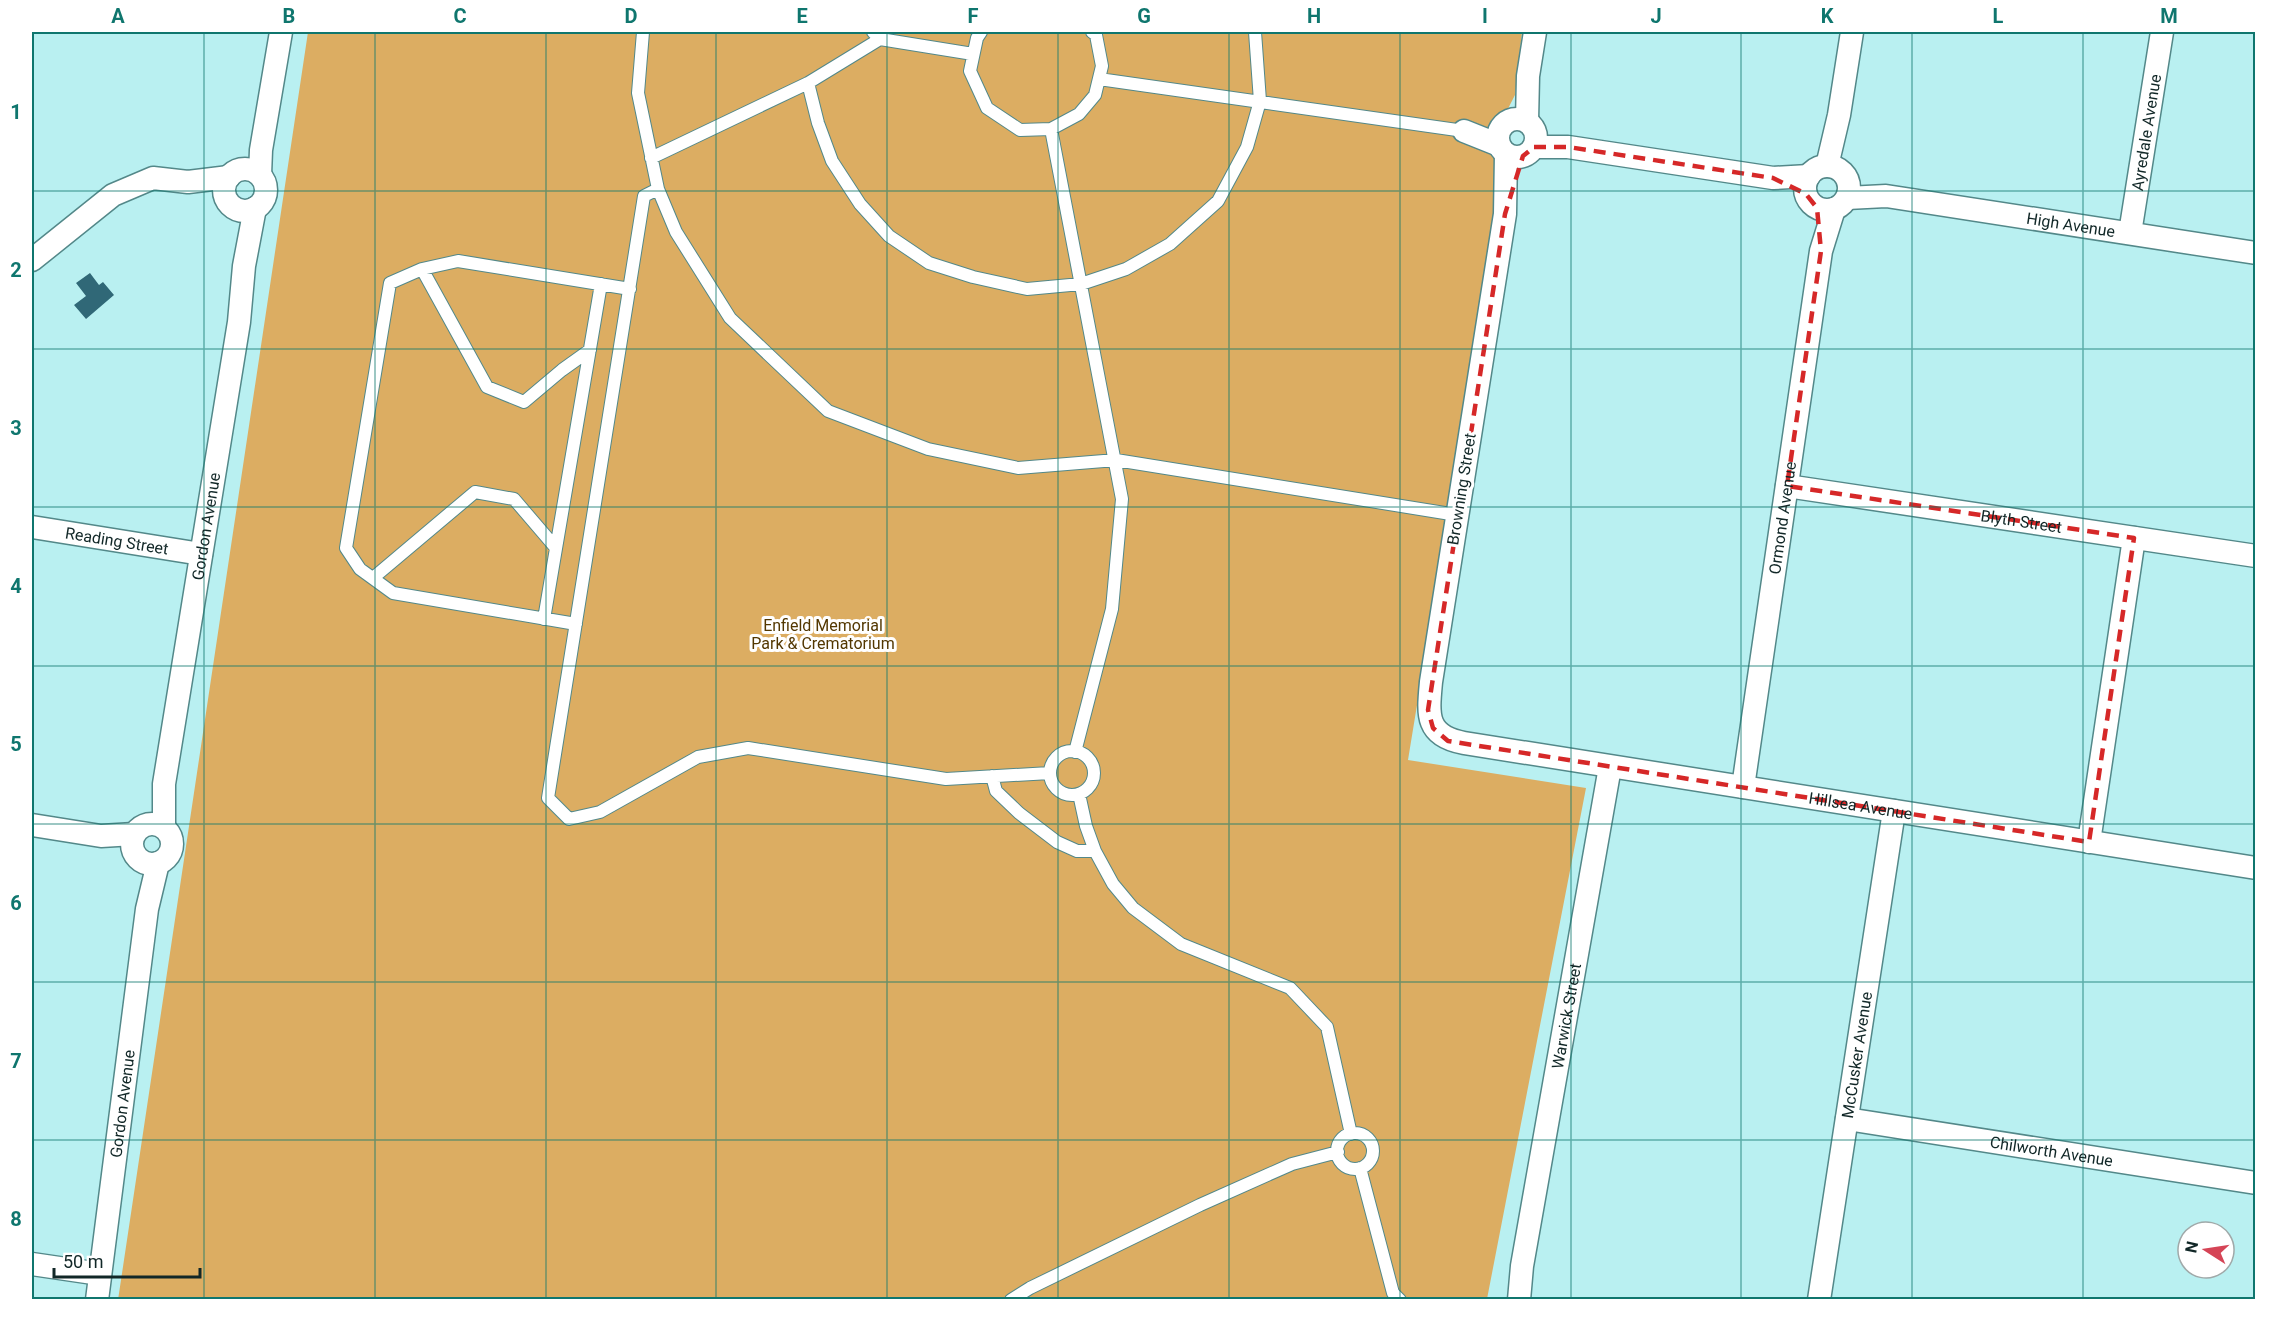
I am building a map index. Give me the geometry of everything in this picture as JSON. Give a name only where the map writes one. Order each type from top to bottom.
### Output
[{"type":"street","name":"Gordon Avenue","points":[[97,1299],[147,909],[147,843],[164,784],[238,322],[244,266],[234,233],[240,188],[253,133],[269,107],[281,32]]},
{"type":"street","name":"Browning Street","points":[[1464,744],[1448,741],[1433,728],[1428,710],[1535,32]]},
{"type":"street","name":"Ormond Avenue","points":[[1743,787],[1852,32]]},
{"type":"street","name":"Ayredale Avenue","points":[[2130,233],[2162,32]]},
{"type":"street","name":"High Avenue","points":[[1464,131],[2256,253]]},
{"type":"street","points":[[32,260],[113,195],[153,178],[240,188]]},
{"type":"street","name":"Blyth Street","points":[[1787,486],[2256,556]]},
{"type":"street","name":"Reading Street","points":[[32,526],[201,554]]},
{"type":"street","points":[[2089,842],[2134,538]]},
{"type":"street","name":"Hillsea Avenue","points":[[1464,744],[2256,868]]},
{"type":"street","name":"Warwick Street","points":[[1519,1299],[1522,1266],[1610,766]]},
{"type":"street","name":"McCusker Avenue","points":[[1819,1299],[1894,811]]},
{"type":"street","points":[[32,825],[147,843]]},
{"type":"street","name":"Chilworth Avenue","points":[[1847,1119],[2256,1183]]},
{"type":"street","points":[[32,1264],[100,1274]]},
{"type":"street","name":"Warwick Street","points":[[1509,1299],[1522,1266]]},
{"type":"lane","points":[[643,32],[638,93],[658,189],[676,232],[730,318],[828,411],[928,449],[1018,468],[1116,460],[1457,515]]},
{"type":"lane","points":[[981,32],[976,38],[970,71],[987,108],[1020,130],[1051,129],[1079,114],[1095,95],[1102,66],[1096,35],[1092,32]]},
{"type":"lane","points":[[808,83],[818,123],[832,161],[860,204],[889,236],[929,263],[973,277],[1027,289],[1081,284],[1126,269],[1170,244],[1218,201],[1247,147],[1260,101],[1255,32]]},
{"type":"lane","points":[[651,158],[808,83],[876,35],[973,54]]},
{"type":"lane","points":[[1099,79],[1464,131]]},
{"type":"lane","points":[[1051,129],[1122,499],[1112,609],[1075,752]]},
{"type":"lane","points":[[658,189],[645,196],[548,798],[569,819],[600,812],[698,757],[748,748],[946,779],[1050,773]]},
{"type":"lane","points":[[576,624],[393,593],[360,569],[346,548],[390,283],[422,269],[458,261],[630,290]]},
{"type":"lane","points":[[422,269],[487,387],[524,402],[561,370],[590,350]]},
{"type":"lane","points":[[544,619],[601,284]]},
{"type":"lane","points":[[373,578],[475,492],[514,499],[556,548]]},
{"type":"lane","points":[[1075,752],[1088,758],[1094,771],[1090,785],[1079,794],[1069,795],[1059,791],[1050,773],[1053,763],[1060,755],[1075,752]]},
{"type":"lane","points":[[992,776],[996,791],[1019,813],[1057,842],[1077,851],[1095,851]]},
{"type":"lane","points":[[1079,794],[1086,826],[1095,851],[1113,884],[1133,908],[1181,944],[1290,988],[1327,1028],[1351,1134]]},
{"type":"lane","points":[[1351,1134],[1364,1136],[1372,1146],[1371,1160],[1360,1168],[1350,1168],[1345,1165],[1338,1152],[1341,1141],[1351,1134]]},
{"type":"lane","points":[[1011,1299],[1200,1205],[1292,1164],[1338,1152]]},
{"type":"lane","points":[[1360,1168],[1394,1293],[1400,1299]]},
{"type":"highlighted area","points":[[1534,147],[1568,147],[1773,178],[1806,194],[1817,208],[1821,251],[1787,486],[2134,538],[2089,842],[1448,741],[1433,728],[1428,710],[1505,214],[1523,156]]},
{"type":"green space","name":"Enfield Memorial Park & Crematorium","points":[[308,32],[1522,32],[1515,95],[1491,142],[1501,193],[1408,760],[1586,788],[1487,1299],[118,1300]]},
{"type":"building","points":[[90,273],[99,285],[103,282],[114,295],[86,319],[74,305],[86,296],[76,283]]}]
